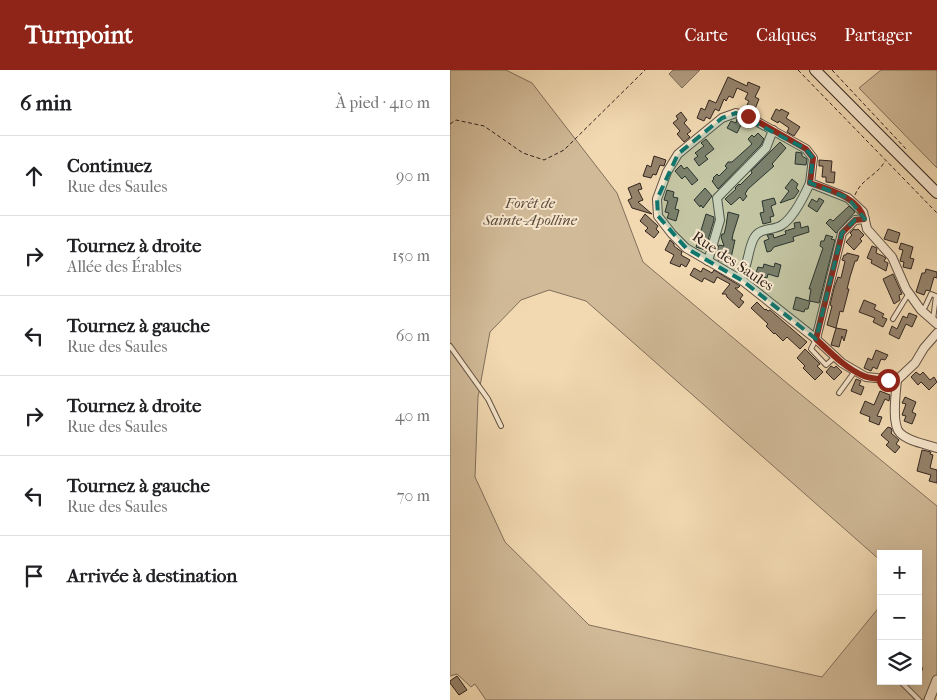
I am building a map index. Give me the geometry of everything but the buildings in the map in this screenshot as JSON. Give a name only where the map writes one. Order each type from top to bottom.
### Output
[{"type":"main road","points":[[815,70],[937,193]]},
{"type":"main road","points":[[819,70],[834,88]]},
{"type":"street","name":"Rue des Saules","points":[[810,183],[813,158],[806,149],[748,116],[736,113],[722,118],[678,154],[667,172],[657,199],[658,216],[686,248],[739,278],[816,339],[835,357],[855,371],[866,377],[896,380]]},
{"type":"street","points":[[708,260],[720,220],[717,198],[766,148],[772,130]]},
{"type":"street","points":[[739,278],[744,272],[755,238],[762,231],[782,225],[798,207],[810,183],[848,198],[863,212],[868,229],[892,257],[909,293],[921,310],[935,322]]},
{"type":"street","points":[[816,339],[842,233],[855,220],[864,219]]},
{"type":"street","points":[[937,333],[924,348],[915,363],[896,380],[895,421],[900,433],[909,439],[937,448]]},
{"type":"street","points":[[930,700],[937,680]]},
{"type":"lane","points":[[893,318],[909,293]]},
{"type":"lane","points":[[921,310],[931,294],[936,296],[935,322]]},
{"type":"lane","points":[[816,339],[811,349],[826,365],[835,357]]},
{"type":"lane","points":[[450,346],[488,400],[501,426]]},
{"type":"lane","points":[[840,393],[855,371]]},
{"type":"lane","points":[[904,685],[919,700]]},
{"type":"path","points":[[450,124],[456,120],[484,126],[523,152],[544,160],[564,150],[645,70]]},
{"type":"path","points":[[798,70],[937,213]]},
{"type":"path","points":[[832,70],[911,154]]},
{"type":"path","points":[[853,202],[857,189],[866,178],[880,170],[885,160]]},
{"type":"highlighted area","points":[[736,113],[806,149],[813,158],[810,183],[848,198],[865,219],[855,220],[842,233],[816,339],[743,281],[686,248],[658,216],[657,199],[678,154],[722,118]]},
{"type":"green space","name":"Forêt de Sainte-Apolline","points":[[450,70],[506,70],[532,83],[617,193],[643,262],[937,506],[937,676],[923,700],[486,700],[475,684],[471,687],[457,674],[450,676]],"holes":[[[549,290],[586,301],[877,557],[877,550],[922,550],[922,685],[877,685],[877,610],[822,677],[589,625],[505,542],[475,477],[478,397],[490,332],[521,300]]]},
{"type":"green space","points":[[881,70],[937,70],[937,168],[859,88]]},
{"type":"shaded area","points":[[673,70],[700,70],[682,88],[669,74]]},
{"type":"route","points":[[748,116],[806,149],[813,158],[810,183],[848,198],[863,212],[864,219],[855,220],[842,233],[816,339],[842,363],[855,371],[866,377],[888,380]]}]
